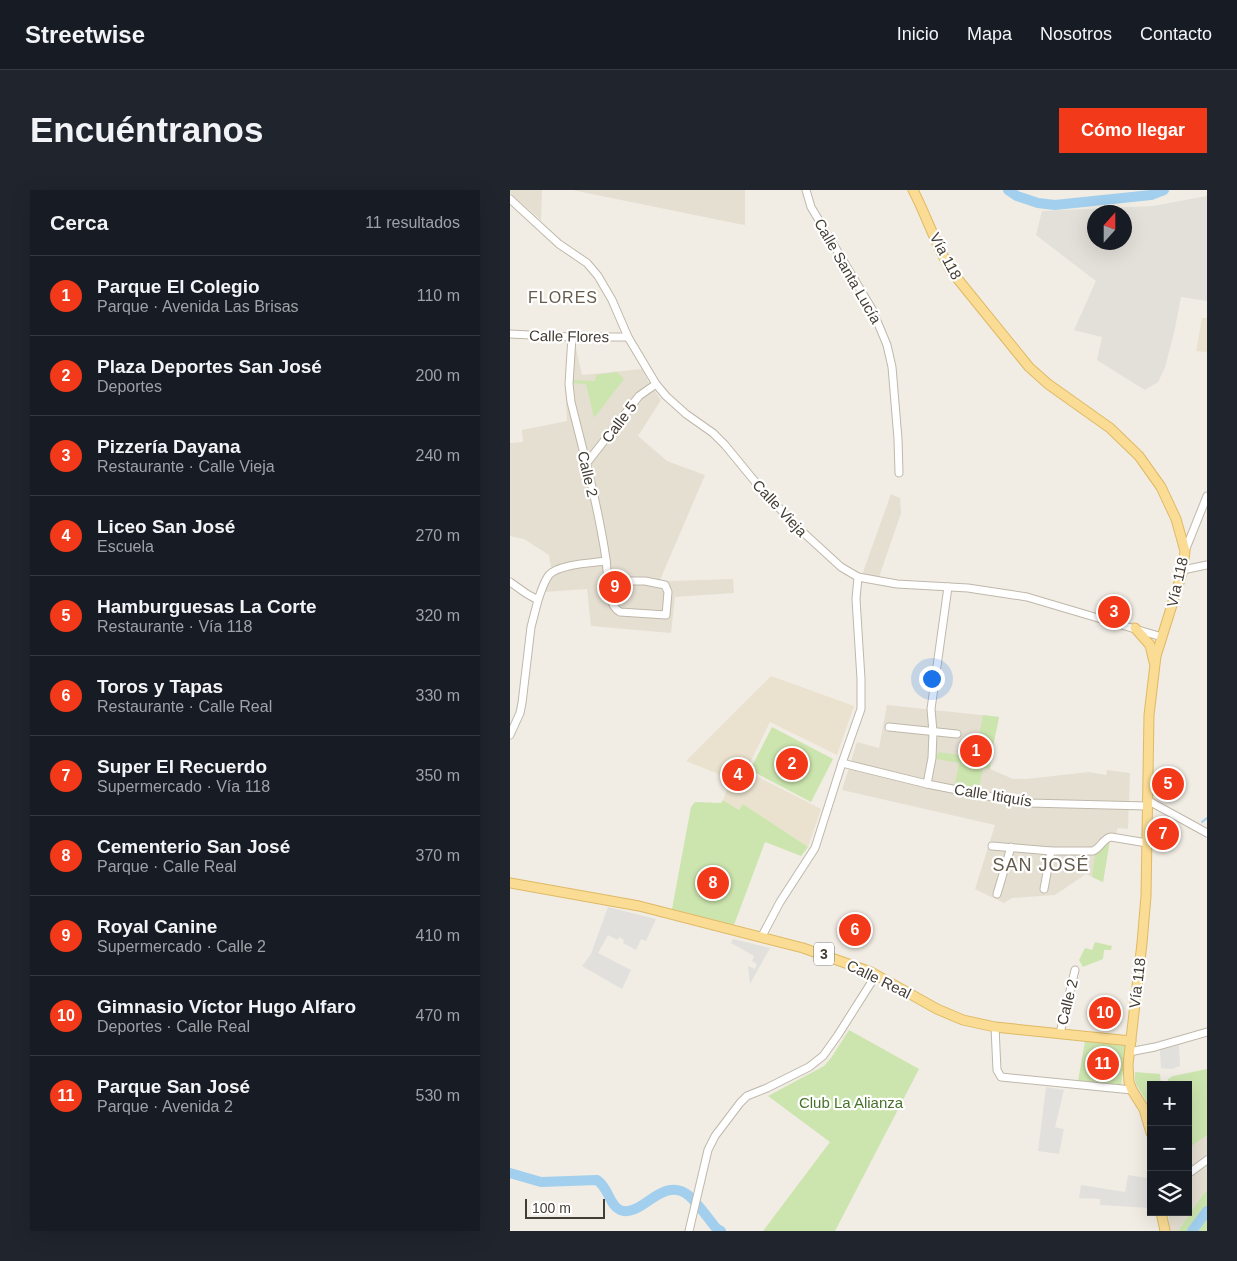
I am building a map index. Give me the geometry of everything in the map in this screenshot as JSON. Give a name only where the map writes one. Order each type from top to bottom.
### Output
[{"type":"main road","name":"Vía 118","points":[[912,190],[921,205],[945,261],[952,272],[1014,350],[1041,378],[1100,420],[1130,445],[1150,471],[1161,487],[1176,519],[1185,551],[1183,570],[1154,664],[1149,715],[1146,896],[1129,1052],[1128,1074],[1132,1090]]},
{"type":"main road","points":[[1135,628],[1150,645],[1154,664]]},
{"type":"main road","name":"Calle Real","points":[[510,883],[639,906],[762,936],[825,954],[876,975],[937,1009],[963,1020],[995,1027],[1131,1041]]},
{"type":"main road","points":[[1132,1090],[1144,1109],[1149,1126]]},
{"type":"main road","points":[[1162,1216],[1165,1231]]},
{"type":"street","name":"Calle Santa Lucía","points":[[806,190],[811,207],[872,309],[887,345],[892,367],[899,473]]},
{"type":"street","name":"Calle Vieja","points":[[510,199],[559,244],[592,268],[612,300],[628,336],[656,384],[674,404],[713,433],[798,528],[832,560],[858,577],[897,584],[948,587],[1028,597],[1162,637]]},
{"type":"street","name":"Calle Flores","points":[[510,334],[572,337],[628,336]]},
{"type":"street","name":"Calle 2","points":[[572,337],[570,393],[600,526],[606,561],[608,581],[612,605],[620,612],[666,615],[668,592],[665,585],[645,581],[608,581]]},
{"type":"street","name":"Calle 5","points":[[586,464],[639,396],[656,384]]},
{"type":"street","points":[[1185,551],[1207,496]]},
{"type":"street","points":[[510,735],[520,713],[531,628],[538,600],[546,580],[557,569],[606,561]]},
{"type":"street","points":[[1183,570],[1207,565]]},
{"type":"street","points":[[762,936],[780,902],[815,848],[861,709],[856,599],[858,577]]},
{"type":"street","points":[[510,582],[538,600]]},
{"type":"street","points":[[927,784],[932,758],[933,732],[931,709],[948,587]]},
{"type":"street","points":[[889,727],[957,734]]},
{"type":"street","name":"Calle Itiquís","points":[[842,763],[927,784],[1029,803],[1147,803]]},
{"type":"street","points":[[1147,803],[1207,833]]},
{"type":"street","points":[[992,846],[1051,851],[1094,850],[1107,837],[1147,843]]},
{"type":"street","points":[[997,894],[1011,848]]},
{"type":"street","points":[[1044,889],[1051,851]]},
{"type":"street","name":"Calle 2","points":[[1060,1033],[1075,970]]},
{"type":"street","points":[[688,1231],[708,1150],[713,1139],[747,1096],[800,1071],[823,1056],[876,975]]},
{"type":"street","points":[[995,1027],[997,1070],[999,1075],[1132,1090]]},
{"type":"street","points":[[1129,1052],[1207,1032]]},
{"type":"street","points":[[1192,1172],[1207,1160]]},
{"type":"shaded area","points":[[510,190],[542,190],[541,220],[510,193]]},
{"type":"shaded area","points":[[572,190],[745,190],[745,225],[739,224]]},
{"type":"shaded area","points":[[1207,196],[1207,301],[1181,297],[1165,367],[1158,382],[1145,390],[1097,360],[1102,337],[1074,330],[1096,281],[1036,235],[1042,211],[1087,209],[1087,250],[1132,250],[1132,207],[1153,206]]},
{"type":"shaded area","points":[[1202,318],[1207,318],[1207,352],[1196,351]]},
{"type":"shaded area","points":[[569,340],[574,340],[582,375],[642,369],[661,400],[638,436],[667,461],[705,475],[660,580],[733,579],[734,593],[675,597],[671,633],[591,626],[587,589],[544,592],[551,578],[549,555],[524,539],[510,536],[510,443],[523,442],[522,430],[567,421],[565,380]]},
{"type":"shaded area","points":[[891,494],[900,498],[901,513],[879,577],[862,575]]},
{"type":"shaded area","points":[[771,676],[854,706],[837,755],[770,722],[746,771],[821,809],[808,847],[743,804],[739,810],[723,800],[731,779],[686,761]]},
{"type":"shaded area","points":[[887,705],[999,717],[990,769],[1013,779],[1089,772],[1106,775],[1107,770],[1130,773],[1128,829],[1118,828],[1110,840],[1103,882],[1086,874],[1055,895],[1012,898],[1004,903],[975,889],[995,825],[842,790],[857,742],[879,748]]},
{"type":"shaded area","points":[[608,907],[656,919],[646,941],[641,939],[636,950],[623,943],[624,940],[619,937],[618,940],[608,935],[598,953],[631,970],[622,989],[582,966],[591,954]]},
{"type":"shaded area","points":[[733,939],[770,948],[750,984],[748,966],[755,969],[757,964],[752,961],[754,956],[731,943]]},
{"type":"shaded area","points":[[1179,1045],[1180,1066],[1172,1069],[1161,1068],[1160,1050]]},
{"type":"shaded area","points":[[1046,1087],[1064,1090],[1055,1127],[1064,1129],[1059,1154],[1038,1151]]},
{"type":"shaded area","points":[[1207,1135],[1207,1191],[1192,1210],[1192,1171],[1192,1146]]},
{"type":"shaded area","points":[[1128,1175],[1147,1178],[1147,1208],[1100,1205],[1100,1199],[1079,1198],[1081,1185],[1125,1192]]},
{"type":"shaded area","points":[[1168,1216],[1188,1216],[1178,1231],[1171,1231]]},
{"type":"green space","points":[[617,372],[624,379],[594,418],[586,384],[572,383],[572,380],[595,381],[596,375]]},
{"type":"green space","points":[[983,715],[999,717],[990,769],[983,768],[979,788],[955,783],[959,763],[936,759],[938,752],[959,755],[960,750],[964,748],[966,739],[968,739],[968,734],[979,736]]},
{"type":"green space","points":[[772,727],[833,759],[811,802],[750,770]]},
{"type":"green space","points":[[723,800],[739,810],[743,804],[808,847],[801,856],[765,842],[734,925],[672,909],[691,807],[695,802],[721,803]]},
{"type":"green space","points":[[1110,840],[1103,882],[1092,877],[1095,854]]},
{"type":"green space","points":[[1095,942],[1112,946],[1111,950],[1104,950],[1103,959],[1083,967],[1079,960],[1085,948],[1092,950]]},
{"type":"green space","name":"Club La Alianza","points":[[849,1030],[919,1069],[835,1231],[763,1231],[830,1142],[768,1096],[824,1066]]},
{"type":"green space","points":[[1085,1041],[1126,1046],[1121,1086],[1078,1081]]},
{"type":"green space","points":[[1207,1069],[1207,1135],[1192,1146],[1192,1081],[1168,1081],[1173,1076]]},
{"type":"green space","points":[[1135,1072],[1160,1074],[1161,1081],[1147,1081],[1147,1102],[1135,1080]]},
{"type":"green space","points":[[1207,1191],[1207,1231],[1178,1231],[1188,1216],[1192,1216],[1192,1210]]},
{"type":"waterway","points":[[1008,190],[1017,196],[1038,203],[1055,205],[1151,195],[1164,190]]},
{"type":"waterway","points":[[1202,822],[1207,818]]},
{"type":"waterway","points":[[510,1173],[541,1182],[597,1180],[604,1187],[616,1208],[628,1211],[636,1209],[661,1193],[669,1190],[678,1190],[692,1198],[716,1228],[721,1231]]},
{"type":"waterway","points":[[1192,1231],[1207,1211]]},
{"type":"place","name":"Royal Canine","points":[[615,587]]},
{"type":"place","name":"Pizzería Dayana","points":[[1114,612]]},
{"type":"place","name":"Parque El Colegio","points":[[976,751]]},
{"type":"place","name":"Plaza Deportes San José","points":[[792,764]]},
{"type":"place","name":"Liceo San José","points":[[738,775]]},
{"type":"place","name":"Hamburguesas La Corte","points":[[1168,784]]},
{"type":"place","name":"Super El Recuerdo","points":[[1163,834]]},
{"type":"place","name":"Cementerio San José","points":[[713,883]]},
{"type":"place","name":"Toros y Tapas","points":[[855,930]]},
{"type":"place","name":"Gimnasio Víctor Hugo Alfaro","points":[[1105,1013]]},
{"type":"place","name":"Parque San José","points":[[1103,1064]]},
{"type":"district","name":"FLORES","points":[[563,297]]},
{"type":"district","name":"SAN JOSÉ","points":[[1041,865]]}]
